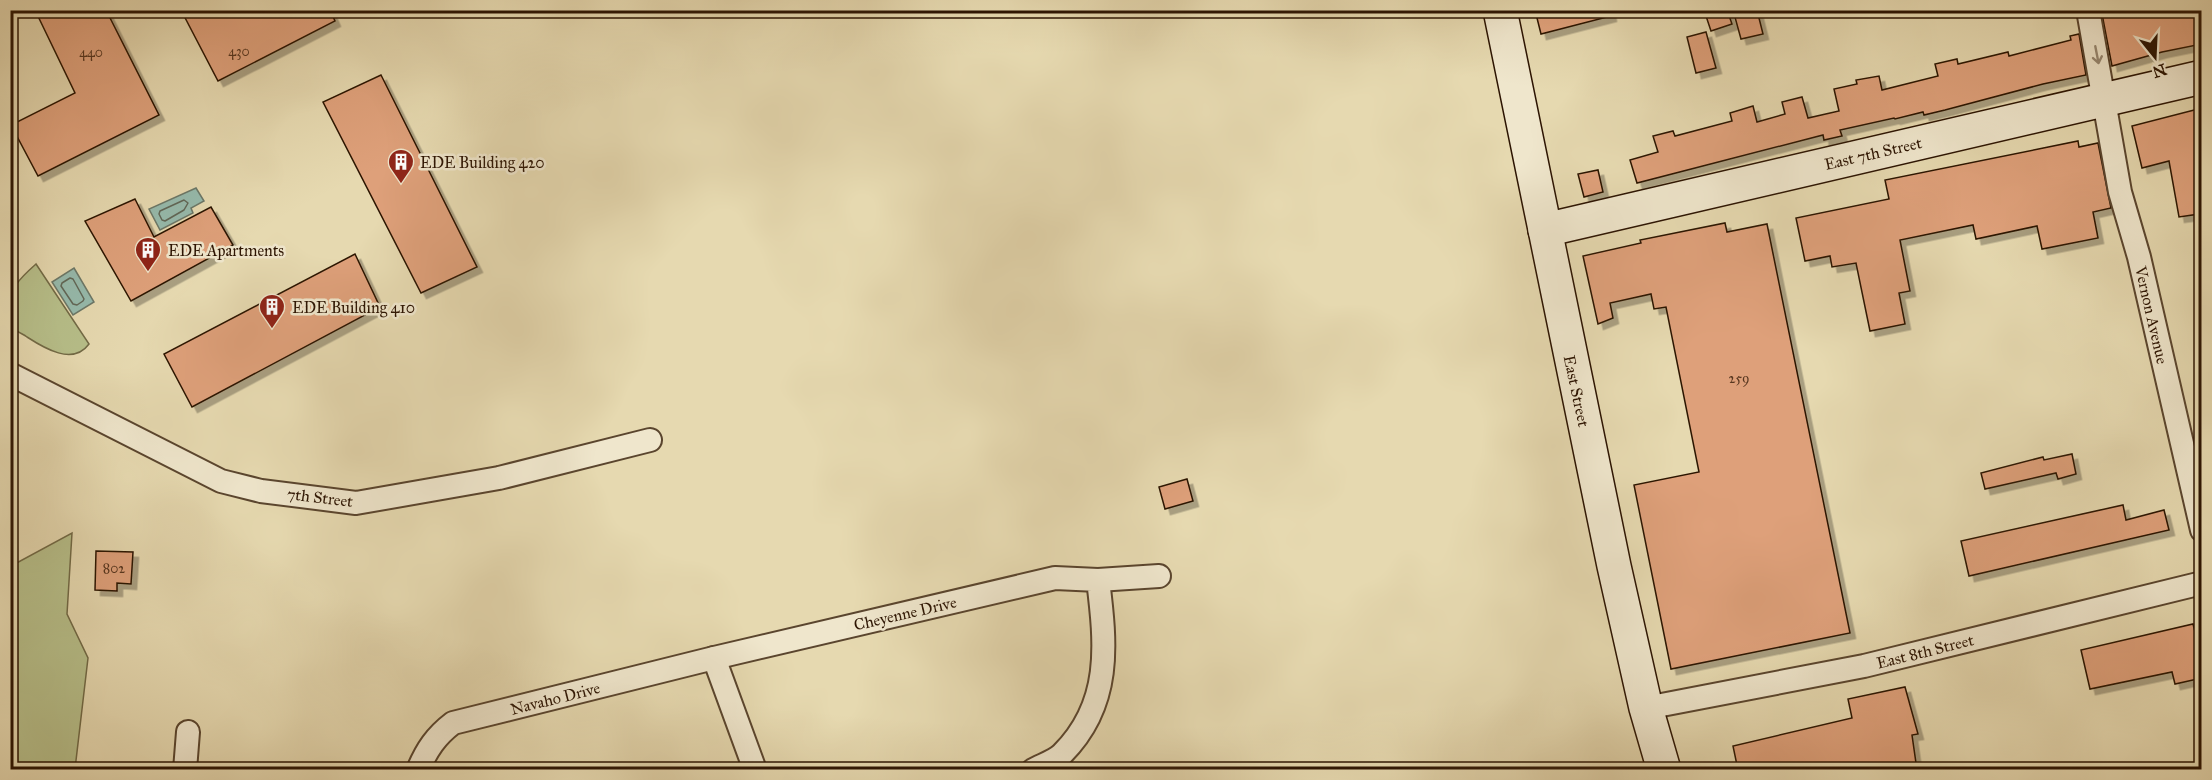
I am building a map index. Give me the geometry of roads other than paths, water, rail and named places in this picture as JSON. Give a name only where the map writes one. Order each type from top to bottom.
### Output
[{"type":"main road","name":"East Street","points":[[1500,10],[1614,566],[1646,708],[1664,770]]},
{"type":"main road","name":"East 7th Street","points":[[1545,230],[2202,77]]},
{"type":"street","name":"Vernon Avenue","points":[[2088,10],[2120,192],[2139,257],[2202,530]]},
{"type":"street","name":"7th Street","points":[[10,374],[221,481],[261,490],[356,503],[499,478],[650,440]]},
{"type":"street","name":"Cheyenne Drive","points":[[714,658],[1055,578],[1098,580],[1159,576]]},
{"type":"street","points":[[1033,770],[1060,756],[1091,716],[1101,681],[1104,633],[1098,580]]},
{"type":"street","name":"East 8th Street","points":[[1646,708],[1864,666],[2202,582]]},
{"type":"street","points":[[714,658],[755,770]]},
{"type":"street","name":"Navaho Drive","points":[[418,770],[428,748],[439,734],[453,723],[714,658]]},
{"type":"street","points":[[185,770],[188,732]]},
{"type":"water","points":[[196,188],[204,201],[191,208],[193,213],[160,230],[149,209]]},
{"type":"water","points":[[74,268],[94,302],[73,315],[52,282]]},
{"type":"place","name":"EDE Building 420","points":[[401,185]]},
{"type":"place","name":"EDE Apartments","points":[[148,273]]},
{"type":"place","name":"EDE Building 410","points":[[272,330]]}]
